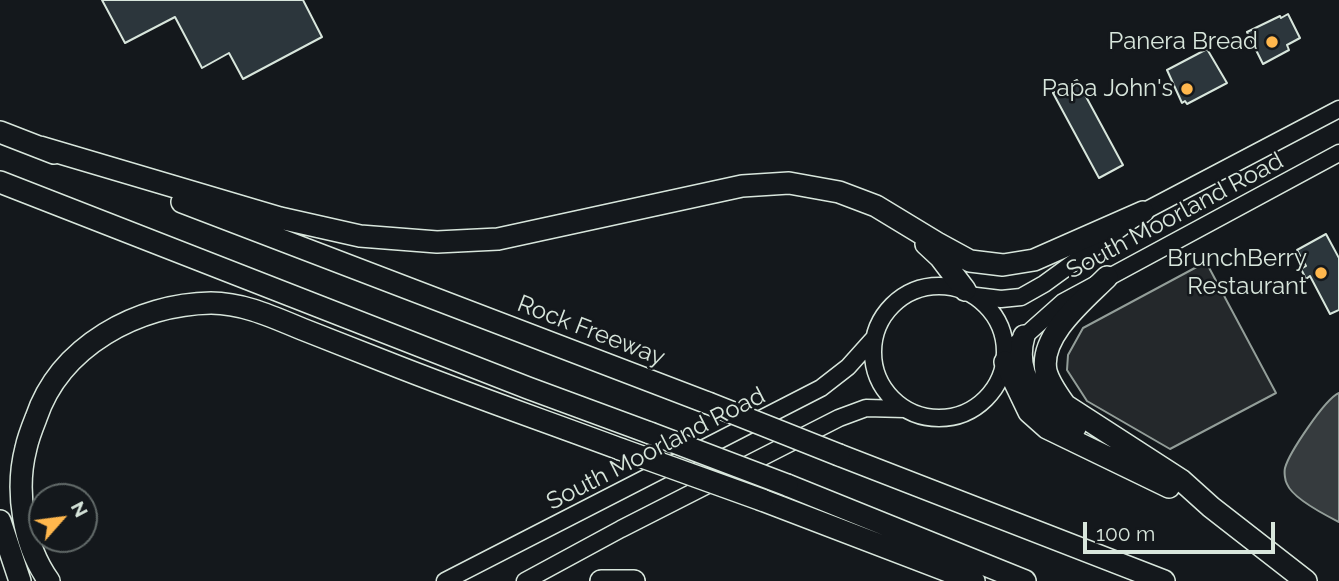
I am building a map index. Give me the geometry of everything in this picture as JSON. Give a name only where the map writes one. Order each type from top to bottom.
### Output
[{"type":"highway","name":"Rock Freeway","points":[[0,132],[1164,581]]},
{"type":"highway","points":[[40,147],[280,218],[360,236],[438,242],[498,239],[742,186],[789,183],[839,192],[876,206],[970,261],[1003,265],[1034,260],[1143,212]]},
{"type":"highway","points":[[0,182],[528,388],[787,485],[1025,581]]},
{"type":"highway","points":[[905,223],[940,257],[970,293]]},
{"type":"highway","points":[[1107,277],[1057,330],[1045,355],[1046,372],[1065,405],[1181,480],[1306,581]]},
{"type":"highway","points":[[49,581],[28,535],[21,491],[25,450],[38,411],[57,379],[87,345],[124,322],[166,307],[212,303],[253,309],[428,379],[762,500],[974,581]]},
{"type":"highway","points":[[1024,336],[1020,358],[1030,385],[1046,407],[1061,420],[1108,447],[1157,481]]},
{"type":"highway","points":[[1005,358],[1029,412],[1047,428],[1211,506]]},
{"type":"highway","points":[[0,521],[20,581]]},
{"type":"highway","points":[[601,581],[634,581]]},
{"type":"main road","name":"South Moorland Road","points":[[970,293],[1001,299],[1021,297],[1044,284],[1143,212],[1339,109]]},
{"type":"main road","name":"South Moorland Road","points":[[1005,358],[1024,336],[1063,302],[1339,153]]},
{"type":"main road","points":[[927,286],[946,286],[970,293],[992,312],[1002,332],[1005,358],[998,383],[985,400],[967,412],[946,418],[925,417],[905,409],[889,396],[878,378],[873,358],[874,338],[881,320],[892,304],[908,293],[927,286]]},
{"type":"main road","name":"South Moorland Road","points":[[445,581],[821,388],[848,367],[874,338]]},
{"type":"main road","points":[[525,581],[839,418],[866,408],[905,409]]},
{"type":"shaded area","points":[[1206,262],[1276,393],[1170,449],[1087,401],[1067,370],[1068,355],[1083,328]]},
{"type":"shaded area","points":[[1339,393],[1339,522],[1310,506],[1290,490],[1286,483],[1285,468],[1308,427],[1325,405]]},
{"type":"building","points":[[102,0],[303,0],[322,37],[243,79],[229,53],[202,68],[175,17],[125,43]]},
{"type":"building","name":"Panera Bread","points":[[1288,14],[1300,38],[1287,45],[1289,50],[1263,64],[1247,32]]},
{"type":"building","points":[[1207,49],[1227,83],[1187,104],[1185,101],[1182,103],[1167,70]]},
{"type":"building","points":[[1077,80],[1123,165],[1099,178],[1053,93]]},
{"type":"building","name":"BrunchBerry Restaurant","points":[[1326,234],[1339,258],[1339,310],[1330,314],[1310,276],[1306,279],[1301,269],[1306,266],[1297,250]]},
{"type":"place","name":"Panera Bread","points":[[1272,42]]},
{"type":"place","name":"Papa John's","points":[[1187,89]]},
{"type":"place","name":"BrunchBerry Restaurant","points":[[1321,273]]}]
